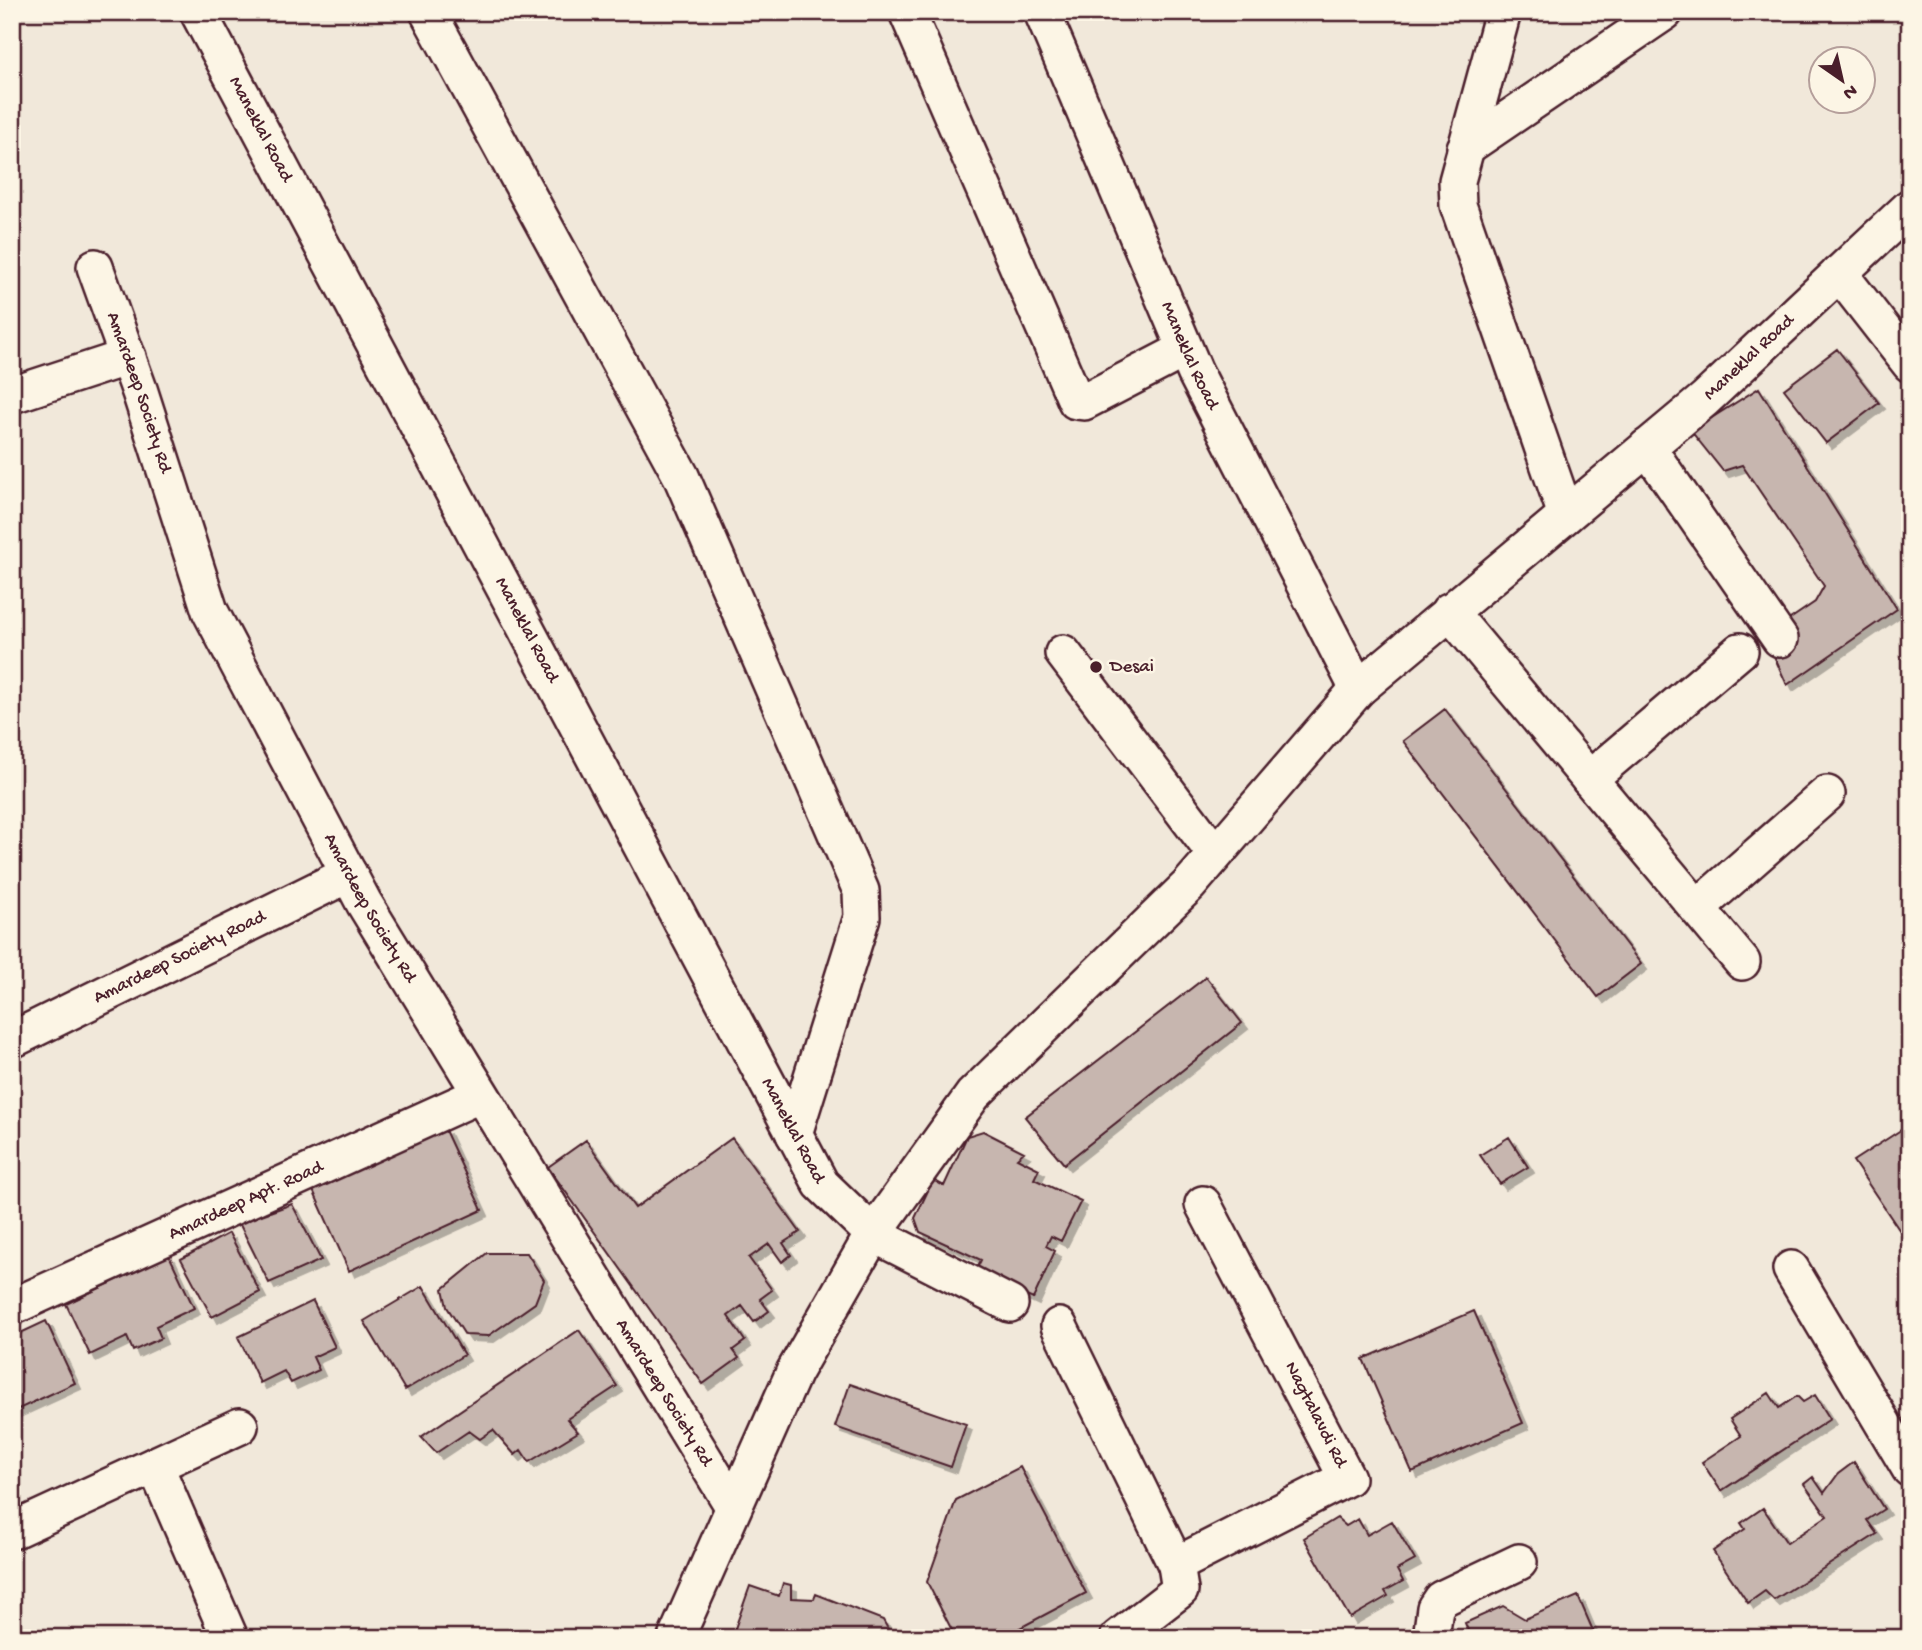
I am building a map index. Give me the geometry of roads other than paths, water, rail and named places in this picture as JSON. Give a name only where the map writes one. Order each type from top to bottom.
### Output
[{"type":"street","name":"Maneklal Road","points":[[198,12],[821,1184],[873,1234]]},
{"type":"street","points":[[428,12],[681,476],[861,891],[862,917],[794,1134]]},
{"type":"street","points":[[908,12],[1076,401],[1084,401],[1184,350]]},
{"type":"street","name":"Maneklal Road","points":[[1042,12],[1184,350],[1358,689]]},
{"type":"street","points":[[1503,12],[1457,181],[1458,205],[1566,515]]},
{"type":"street","points":[[1465,148],[1665,12]]},
{"type":"street","name":"Maneklal Road","points":[[676,1638],[793,1372],[873,1234],[973,1095],[1189,885],[1358,689],[1705,399],[1910,207]]},
{"type":"street","name":"Amardeep Society Rd","points":[[95,267],[128,357],[210,611],[349,874],[479,1095],[733,1506]]},
{"type":"street","points":[[1839,273],[1910,364]]},
{"type":"street","points":[[12,395],[128,357]]},
{"type":"street","points":[[1647,447],[1780,639]]},
{"type":"street","points":[[1449,611],[1742,962]]},
{"type":"street","points":[[1589,779],[1740,651]]},
{"type":"street","points":[[1063,653],[1215,855]]},
{"type":"street","points":[[1697,908],[1827,794]]},
{"type":"street","name":"Amardeep Society Road","points":[[12,1040],[349,874]]},
{"type":"street","name":"Amardeep Apt. Road","points":[[12,1307],[479,1095]]},
{"type":"street","name":"Nagtalavdi Rd","points":[[1176,1566],[1347,1478],[1203,1204]]},
{"type":"street","points":[[873,1234],[1010,1304]]},
{"type":"street","points":[[1791,1269],[1910,1469]]},
{"type":"street","points":[[1059,1325],[1176,1566],[1180,1590],[1118,1638]]},
{"type":"street","points":[[12,1531],[240,1426]]},
{"type":"street","points":[[155,1465],[230,1638]]},
{"type":"street","points":[[1431,1638],[1435,1608],[1441,1599],[1519,1562]]},
{"type":"place","name":"Desai","points":[[1096,667]]}]
